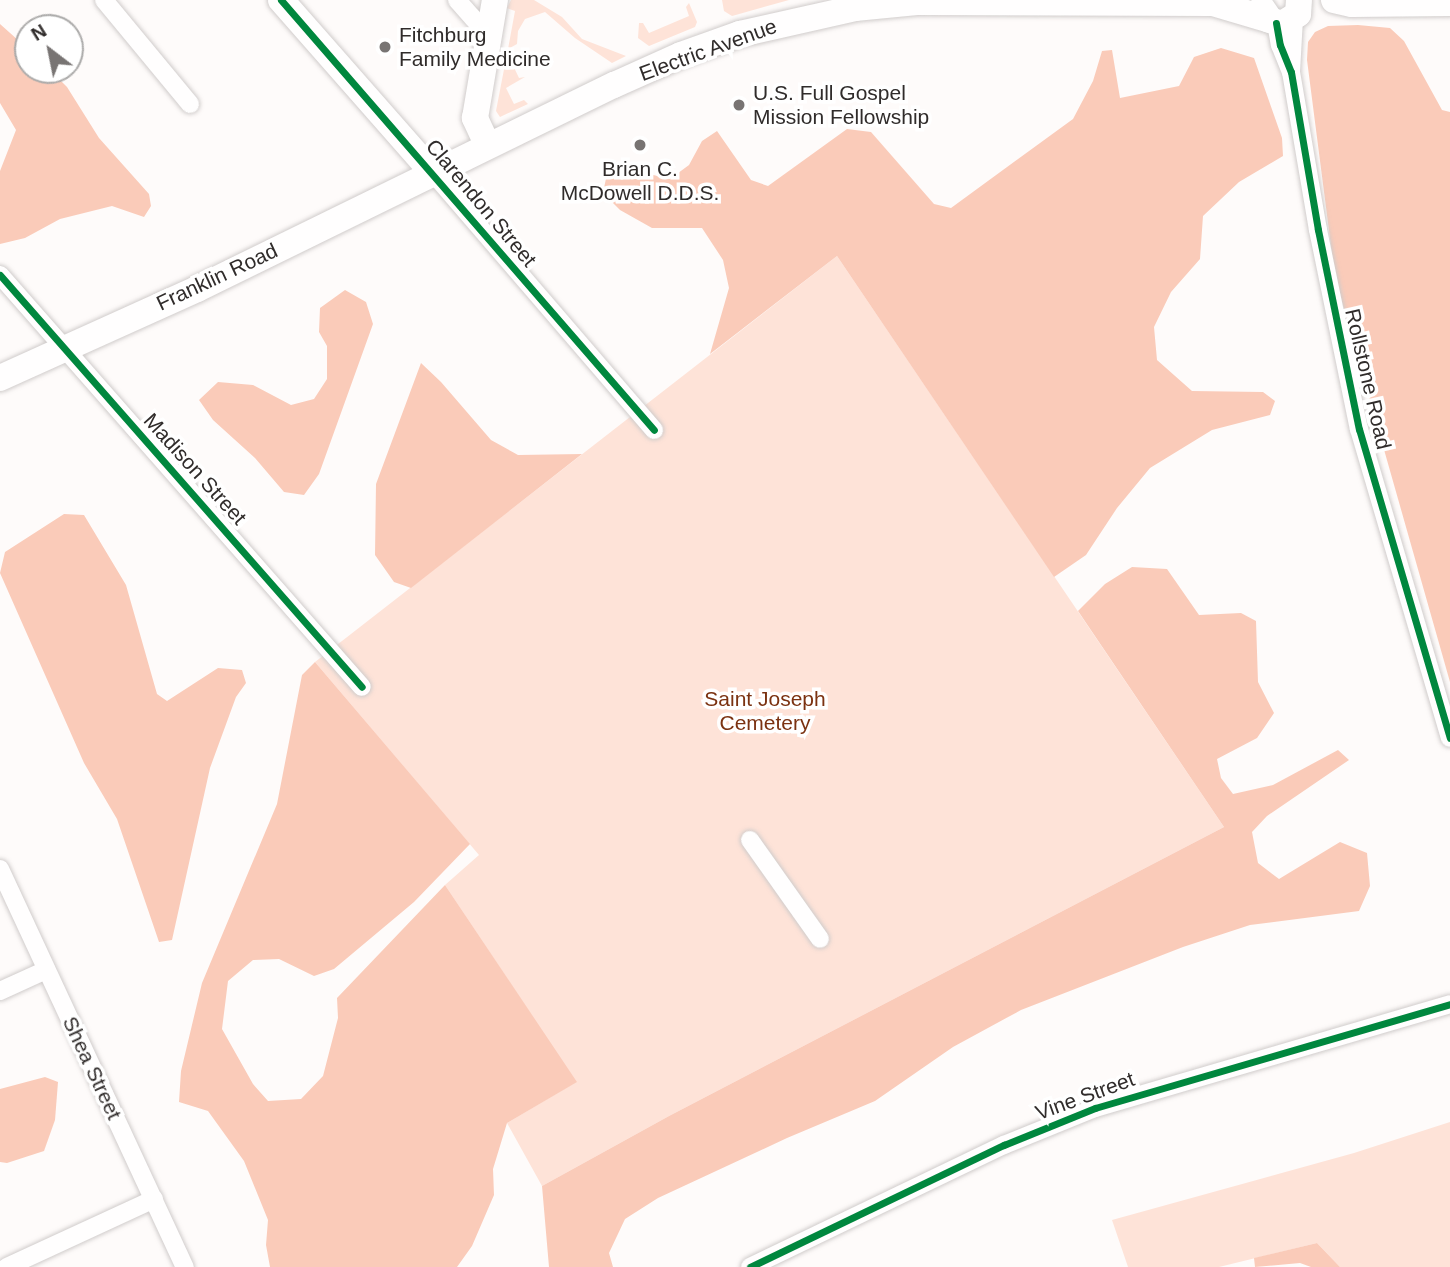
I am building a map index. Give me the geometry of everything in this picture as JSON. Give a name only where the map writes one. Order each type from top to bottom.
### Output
[{"type":"main road","name":"Clarendon Street","points":[[281,0],[433,173]]},
{"type":"main road","points":[[487,144],[475,118],[495,0]]},
{"type":"main road","name":"Electric Avenue","points":[[433,173],[487,144],[681,55],[798,19],[855,8],[917,2],[1216,2],[1283,13],[1328,12],[1343,2],[1450,3]]},
{"type":"main road","name":"Franklin Road","points":[[0,378],[206,284],[433,173]]},
{"type":"street","points":[[104,0],[190,104]]},
{"type":"street","points":[[457,0],[488,34]]},
{"type":"street","name":"Rollstone Road","points":[[1283,13],[1280,45],[1291,72],[1318,230],[1359,429],[1450,738]]},
{"type":"street","name":"Clarendon Street","points":[[433,173],[560,324],[654,430]]},
{"type":"street","name":"Madison Street","points":[[0,275],[362,687]]},
{"type":"street","points":[[750,840],[821,939]]},
{"type":"street","name":"Shea Street","points":[[0,869],[185,1267]]},
{"type":"street","points":[[0,991],[46,970]]},
{"type":"street","name":"Vine Street","points":[[750,1267],[1004,1145],[1096,1108],[1450,1004]]},
{"type":"street","points":[[7,1267],[154,1199]]},
{"type":"green space","points":[[511,0],[534,0],[562,17],[582,39],[626,56],[612,63],[575,38],[545,12],[525,19],[518,31],[517,44],[508,49],[515,11],[507,8]]},
{"type":"green space","points":[[722,0],[789,0],[732,16],[724,11]]},
{"type":"green space","points":[[689,3],[697,22],[695,27],[649,46],[638,38],[639,23],[643,23],[649,33],[689,16],[686,7]]},
{"type":"green space","points":[[510,59],[519,78],[525,77],[506,88],[514,104],[524,100],[528,104],[500,117],[496,111],[505,64]]},
{"type":"green space","name":"Saint Joseph Cemetery","points":[[837,256],[1224,827],[669,1116],[542,1186],[507,1123],[576,1082],[445,885],[479,855],[315,662]]},
{"type":"green space","points":[[1450,1122],[1450,1267],[1340,1267],[1317,1243],[1219,1267],[1128,1267],[1112,1220],[1354,1153]]},
{"type":"shaded area","points":[[0,24],[14,36],[14,84],[64,84],[67,87],[99,138],[149,194],[151,206],[144,217],[112,206],[60,219],[25,238],[0,244],[0,171],[16,130],[0,103]]},
{"type":"shaded area","points":[[1328,26],[1390,28],[1404,41],[1442,110],[1450,112],[1450,682],[1335,277],[1307,60],[1308,42],[1315,32]]},
{"type":"shaded area","points":[[1221,48],[1254,58],[1282,138],[1283,156],[1239,182],[1203,216],[1200,259],[1171,292],[1154,327],[1157,360],[1192,391],[1263,392],[1275,401],[1270,415],[1212,430],[1150,468],[1117,508],[1086,555],[1054,577],[837,256],[710,354],[729,288],[723,260],[702,228],[652,228],[620,210],[603,193],[610,159],[645,173],[670,179],[689,165],[702,141],[717,131],[751,180],[768,186],[847,129],[871,132],[934,204],[951,208],[1073,119],[1093,81],[1102,51],[1112,50],[1120,98],[1179,86],[1194,57]]},
{"type":"shaded area","points":[[345,290],[366,302],[373,324],[319,474],[304,495],[284,492],[255,458],[213,420],[199,400],[218,382],[253,385],[291,405],[314,399],[327,379],[327,346],[319,332],[320,308]]},
{"type":"shaded area","points":[[421,363],[491,440],[518,455],[582,454],[411,588],[394,582],[375,555],[376,484]]},
{"type":"shaded area","points":[[64,514],[84,515],[126,585],[157,694],[167,701],[218,668],[242,670],[246,683],[236,697],[210,768],[172,940],[159,942],[117,819],[84,763],[0,573],[5,552]]},
{"type":"shaded area","points":[[1132,567],[1167,569],[1199,615],[1241,613],[1256,621],[1258,682],[1274,713],[1257,738],[1217,759],[1221,778],[1233,794],[1273,785],[1338,750],[1349,760],[1267,816],[1252,832],[1258,863],[1279,879],[1340,842],[1367,853],[1370,886],[1359,911],[1250,925],[1183,947],[1021,1010],[953,1047],[875,1101],[787,1138],[658,1198],[625,1219],[609,1253],[613,1267],[549,1267],[542,1186],[669,1116],[1224,827],[1078,611],[1105,584]]},
{"type":"shaded area","points":[[315,662],[470,844],[414,902],[334,969],[314,976],[279,959],[253,960],[228,981],[222,1029],[253,1084],[268,1101],[301,1099],[323,1076],[338,1018],[337,998],[445,885],[577,1082],[507,1123],[493,1169],[494,1195],[472,1246],[457,1267],[270,1267],[266,1245],[268,1220],[244,1161],[208,1111],[179,1102],[181,1071],[202,983],[277,804],[302,675]]},
{"type":"shaded area","points":[[45,1077],[58,1082],[55,1120],[44,1151],[7,1163],[0,1162],[0,1089]]},
{"type":"shaded area","points":[[1317,1243],[1340,1267],[1311,1267],[1300,1263],[1255,1267],[1254,1258]]},
{"type":"cycle path","points":[[281,0],[654,430]]},
{"type":"cycle path","points":[[1276,23],[1280,45],[1291,72],[1318,230],[1359,429],[1450,738]]},
{"type":"cycle path","points":[[0,275],[362,687]]},
{"type":"cycle path","points":[[750,1267],[1004,1145],[1095,1108],[1450,1004]]},
{"type":"place","name":"Fitchburg Family Medicine","points":[[385,47]]},
{"type":"place","name":"U.S. Full Gospel Mission Fellowship","points":[[739,105]]},
{"type":"place","name":"Brian C. McDowell D.D.S.","points":[[640,145]]}]
